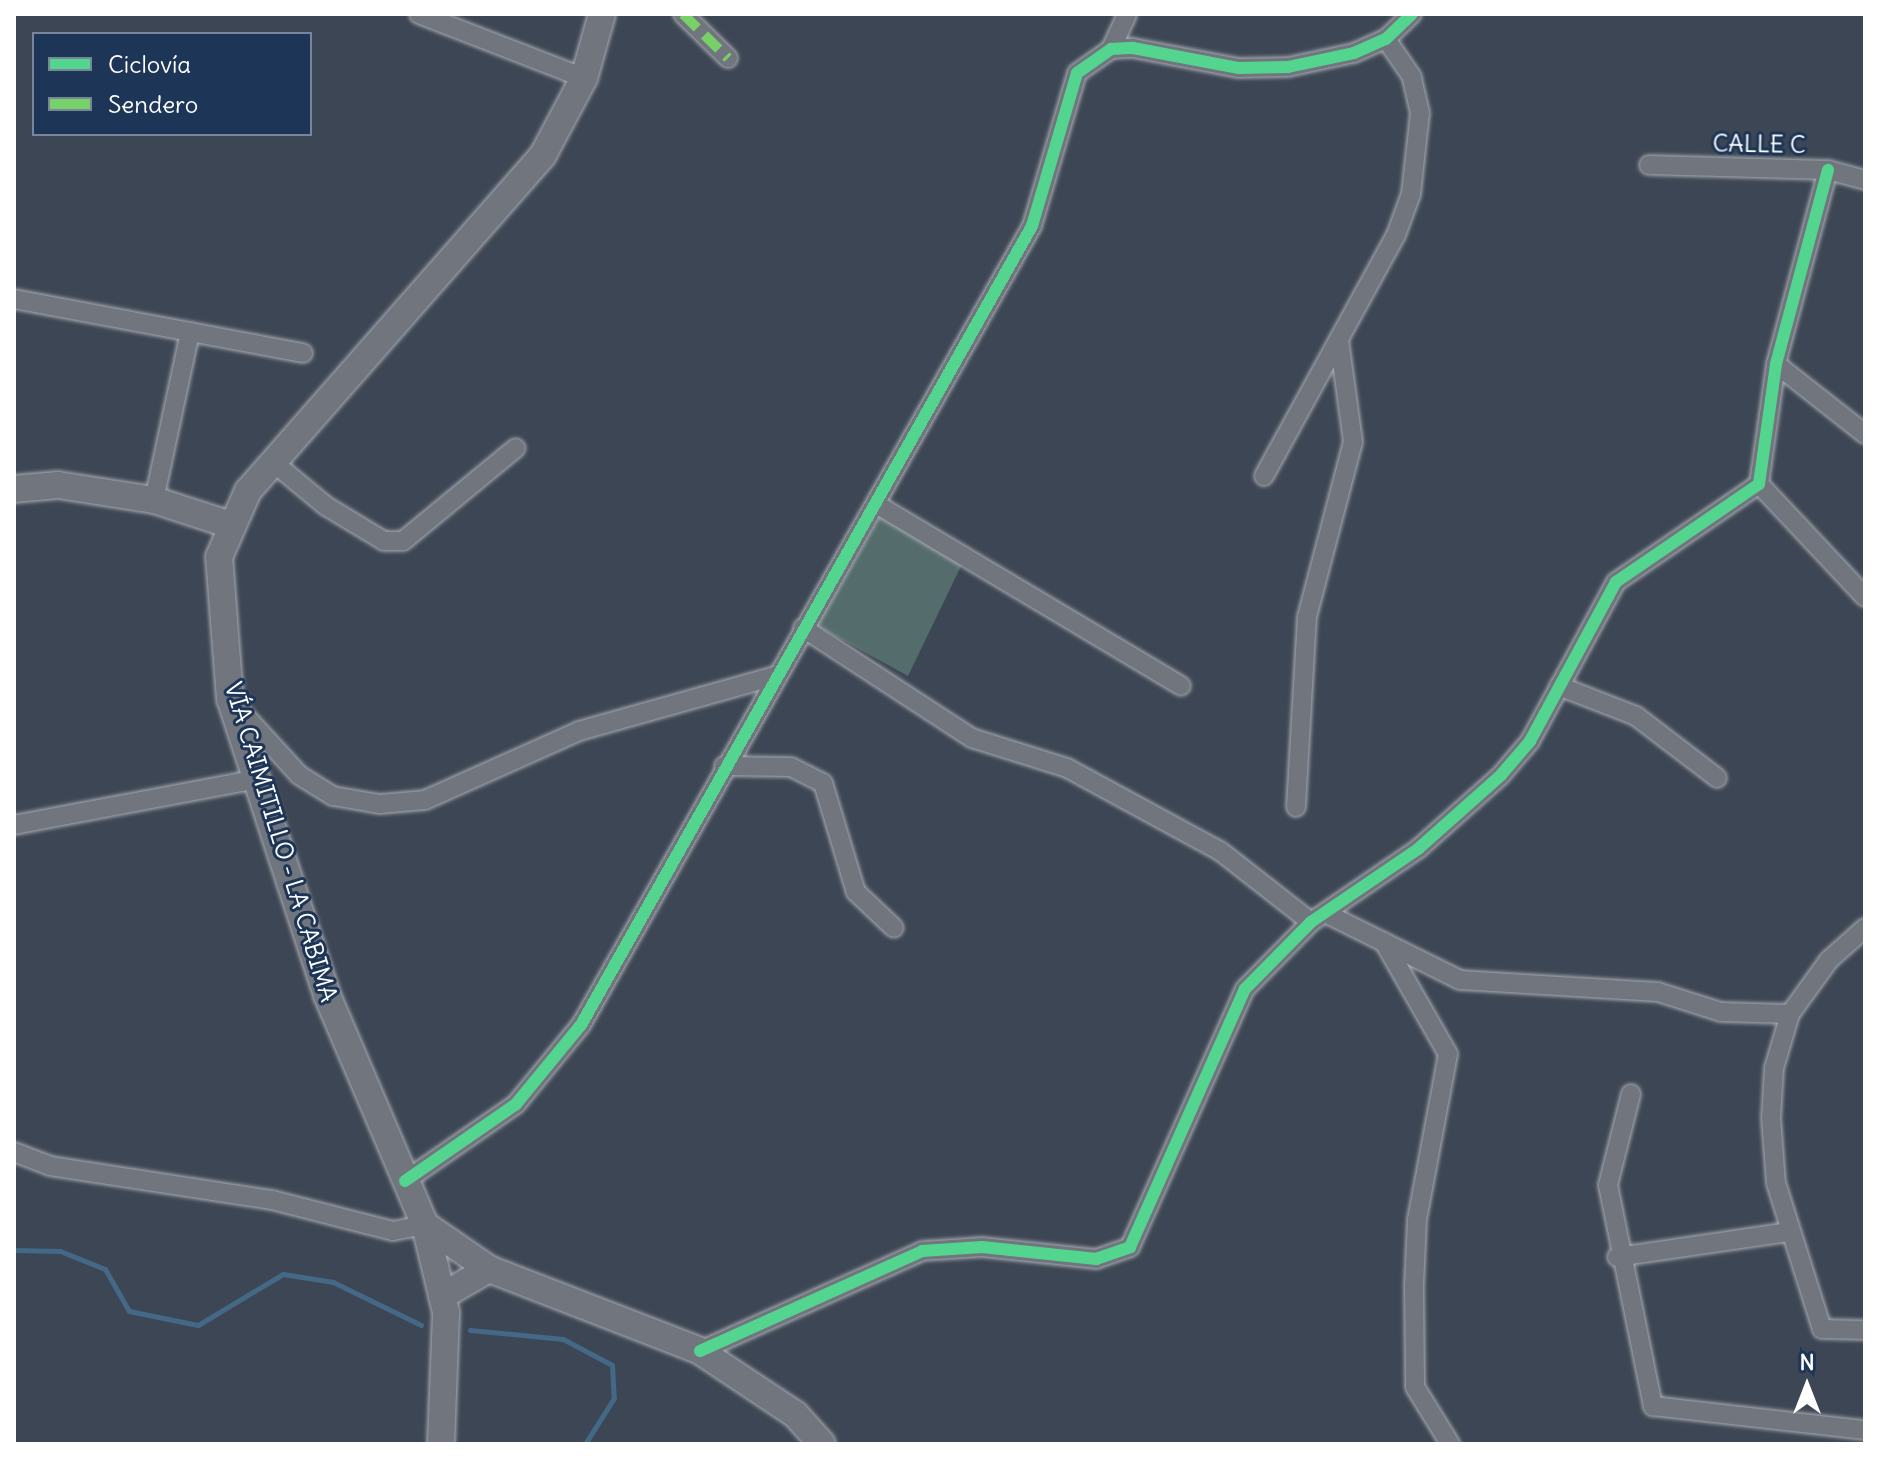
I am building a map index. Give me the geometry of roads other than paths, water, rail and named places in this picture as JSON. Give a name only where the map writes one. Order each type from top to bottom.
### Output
[{"type":"street","points":[[419,14],[584,78]]},
{"type":"street","points":[[14,489],[58,485],[154,500],[228,524],[274,463],[543,155],[584,78],[602,14]]},
{"type":"street","points":[[683,14],[728,58]]},
{"type":"street","points":[[405,1181],[516,1104],[581,1025],[724,766],[1032,226],[1077,73],[1111,49],[1127,14]]},
{"type":"street","points":[[1111,49],[1264,68],[1354,53],[1386,39],[1412,14]]},
{"type":"street","points":[[1264,476],[1339,340],[1411,194],[1420,113],[1412,77],[1386,39]]},
{"type":"street","name":"CALLE C","points":[[1649,165],[1828,170],[1865,180]]},
{"type":"street","points":[[700,1351],[922,1251],[982,1247],[1096,1259],[1130,1247],[1245,989],[1318,918],[1418,849],[1501,775],[1530,741],[1616,582],[1759,484],[1776,364],[1828,170]]},
{"type":"street","points":[[14,299],[303,353]]},
{"type":"street","points":[[154,500],[190,332]]},
{"type":"street","points":[[1296,807],[1307,617],[1353,442],[1339,340]]},
{"type":"street","points":[[1776,364],[1865,434]]},
{"type":"street","points":[[274,463],[326,506],[384,541],[403,541],[516,448]]},
{"type":"street","points":[[1759,484],[1865,597]]},
{"type":"street","points":[[876,504],[1181,686]]},
{"type":"street","name":"VÍA CAIMITILLO - LA CABIMA","points":[[228,524],[219,609],[230,699],[327,995],[425,1225],[444,1304],[448,1363],[441,1444]]},
{"type":"street","points":[[803,628],[972,738],[1067,768],[1220,851],[1318,918],[1384,942],[1460,980],[1658,992],[1721,1012],[1790,1014]]},
{"type":"street","points":[[230,699],[299,775],[333,796],[380,804],[425,800],[579,731],[775,676]]},
{"type":"street","points":[[1559,686],[1636,716],[1717,778]]},
{"type":"street","points":[[724,766],[791,767],[823,783],[856,892],[894,928]]},
{"type":"street","points":[[14,825],[257,779]]},
{"type":"street","points":[[1865,928],[1829,960],[1790,1014],[1774,1068],[1771,1118],[1789,1232],[1822,1329],[1865,1330]]},
{"type":"street","points":[[1384,942],[1448,1054],[1417,1220],[1414,1285],[1415,1387],[1450,1444]]},
{"type":"street","points":[[1631,1094],[1608,1185],[1617,1257],[1653,1406],[1865,1430]]},
{"type":"street","points":[[14,1152],[50,1166],[272,1200],[393,1231],[425,1225],[489,1269],[700,1351],[795,1414],[822,1444]]},
{"type":"street","points":[[1617,1257],[1789,1232]]},
{"type":"street","points":[[444,1304],[489,1269]]},
{"type":"waterway","points":[[14,1250],[60,1251],[105,1269],[129,1311],[198,1325],[283,1274],[333,1282],[421,1325]]},
{"type":"waterway","points":[[470,1330],[563,1339],[612,1365],[614,1398],[585,1444]]}]
